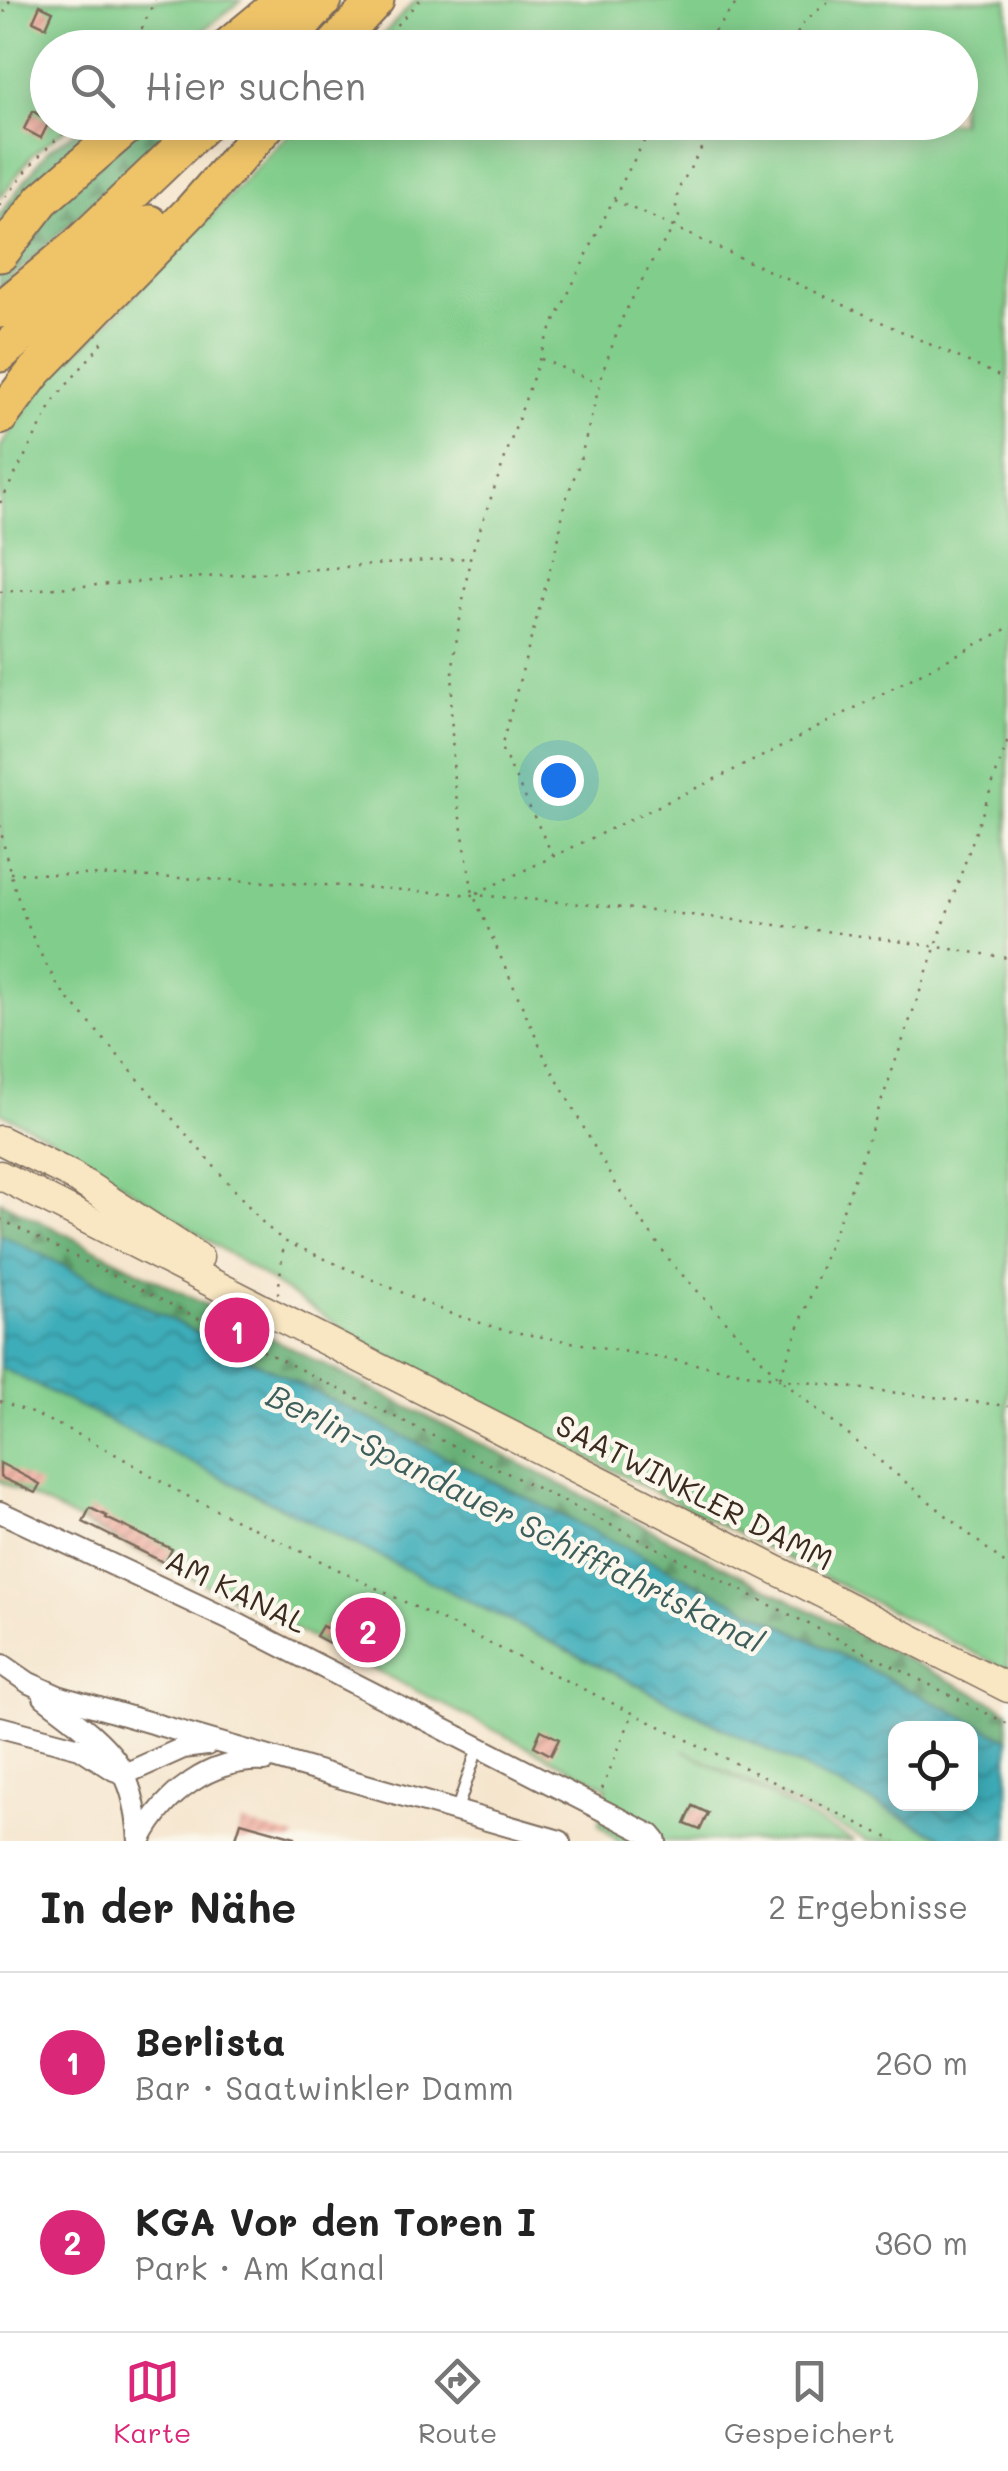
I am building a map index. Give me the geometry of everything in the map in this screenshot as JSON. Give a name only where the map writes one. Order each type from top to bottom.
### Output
[{"type":"highway","points":[[248,30],[284,0]]},
{"type":"highway","points":[[298,30],[324,0]]},
{"type":"highway","points":[[348,30],[376,0]]},
{"type":"highway","points":[[0,254],[42,200],[110,140]]},
{"type":"highway","points":[[0,310],[76,247],[189,140]]},
{"type":"highway","points":[[0,354],[96,273],[237,140]]},
{"type":"highway","points":[[0,416],[35,371],[179,224],[254,140]]},
{"type":"main road","name":"SAATWINKLER DAMM","points":[[0,1140],[70,1175],[352,1356]]},
{"type":"main road","name":"SAATWINKLER DAMM","points":[[0,1174],[1008,1688]]},
{"type":"main road","points":[[57,1202],[70,1175]]},
{"type":"street","name":"AM KANAL","points":[[0,1512],[230,1620],[651,1835],[656,1841]]},
{"type":"street","points":[[2,1663],[30,1683],[58,1696],[560,1841]]},
{"type":"street","points":[[2,1663],[110,1748],[125,1774],[138,1812],[140,1841]]},
{"type":"street","points":[[0,1727],[80,1748],[125,1774],[183,1748],[234,1748]]},
{"type":"street","points":[[140,1841],[164,1804],[191,1780],[221,1768],[259,1760],[292,1764]]},
{"type":"lane","points":[[456,1812],[478,1748]]},
{"type":"path","points":[[0,22],[10,0]]},
{"type":"path","points":[[142,30],[156,0]]},
{"type":"path","points":[[392,30],[420,0]]},
{"type":"path","points":[[716,30],[739,0]]},
{"type":"path","points":[[800,30],[830,0]]},
{"type":"path","points":[[0,206],[8,191],[56,140]]},
{"type":"path","points":[[645,140],[540,358],[470,558],[454,656],[451,709],[454,783],[473,894],[545,1058],[615,1184],[674,1266],[780,1378],[1008,1566]]},
{"type":"path","points":[[553,856],[501,748],[600,384],[624,314],[679,217],[678,190],[706,140]]},
{"type":"path","points":[[613,200],[1008,380]]},
{"type":"path","points":[[540,358],[600,384]]},
{"type":"path","points":[[0,502],[54,398]]},
{"type":"path","points":[[0,592],[470,558]]},
{"type":"path","points":[[473,894],[765,754],[1008,628]]},
{"type":"path","points":[[780,1378],[1008,740]]},
{"type":"path","points":[[0,826],[8,872],[42,961],[60,990],[265,1225],[284,1241],[449,1314],[503,1330],[780,1378],[1008,1406]]},
{"type":"path","points":[[8,872],[198,877],[473,894],[825,930],[1008,958]]},
{"type":"path","points":[[0,1219],[1008,1724]]},
{"type":"path","points":[[278,1296],[284,1241]]},
{"type":"path","points":[[0,1402],[75,1435],[173,1489],[895,1841]]},
{"type":"path","points":[[594,1808],[634,1711]]},
{"type":"green space","points":[[0,0],[242,0],[204,30],[30,30],[30,140],[51,140],[33,154],[0,198]]},
{"type":"green space","points":[[416,0],[1008,0],[1008,1670],[379,1352],[55,1140],[0,1112],[0,448],[42,385],[120,310],[283,140],[978,140],[978,30],[387,30]]},
{"type":"green space","points":[[63,140],[160,140],[0,289],[0,214],[48,150]]},
{"type":"green space","points":[[0,1201],[1008,1710],[1008,1739],[978,1721],[0,1234]]},
{"type":"green space","points":[[0,1367],[950,1841],[868,1841],[683,1750],[854,1841],[618,1841],[599,1824],[607,1787],[0,1481]]},
{"type":"water","name":"Berlin-Spandauer Schifffahrtskanal","points":[[0,1234],[972,1721],[888,1721],[888,1810],[0,1367]]},
{"type":"water","name":"Berlin-Spandauer Schifffahrtskanal","points":[[978,1724],[1008,1739],[1008,1841],[950,1841],[890,1811],[978,1811]]},
{"type":"building","points":[[40,5],[53,11],[46,27],[33,21]]},
{"type":"building","points":[[0,1463],[40,1484],[35,1493],[0,1477]]},
{"type":"building","points":[[90,1508],[172,1549],[165,1563],[83,1522]]},
{"type":"building","points":[[322,1626],[337,1633],[331,1644],[316,1636]]},
{"type":"building","points":[[541,1730],[559,1739],[551,1755],[534,1746]]},
{"type":"building","points":[[693,1806],[708,1813],[700,1830],[685,1824]]},
{"type":"building","points":[[241,1822],[295,1837],[295,1841],[235,1841]]},
{"type":"place","name":"Berlista","points":[[237,1330]]},
{"type":"place","name":"KGA Vor den Toren I","points":[[368,1630]]}]
